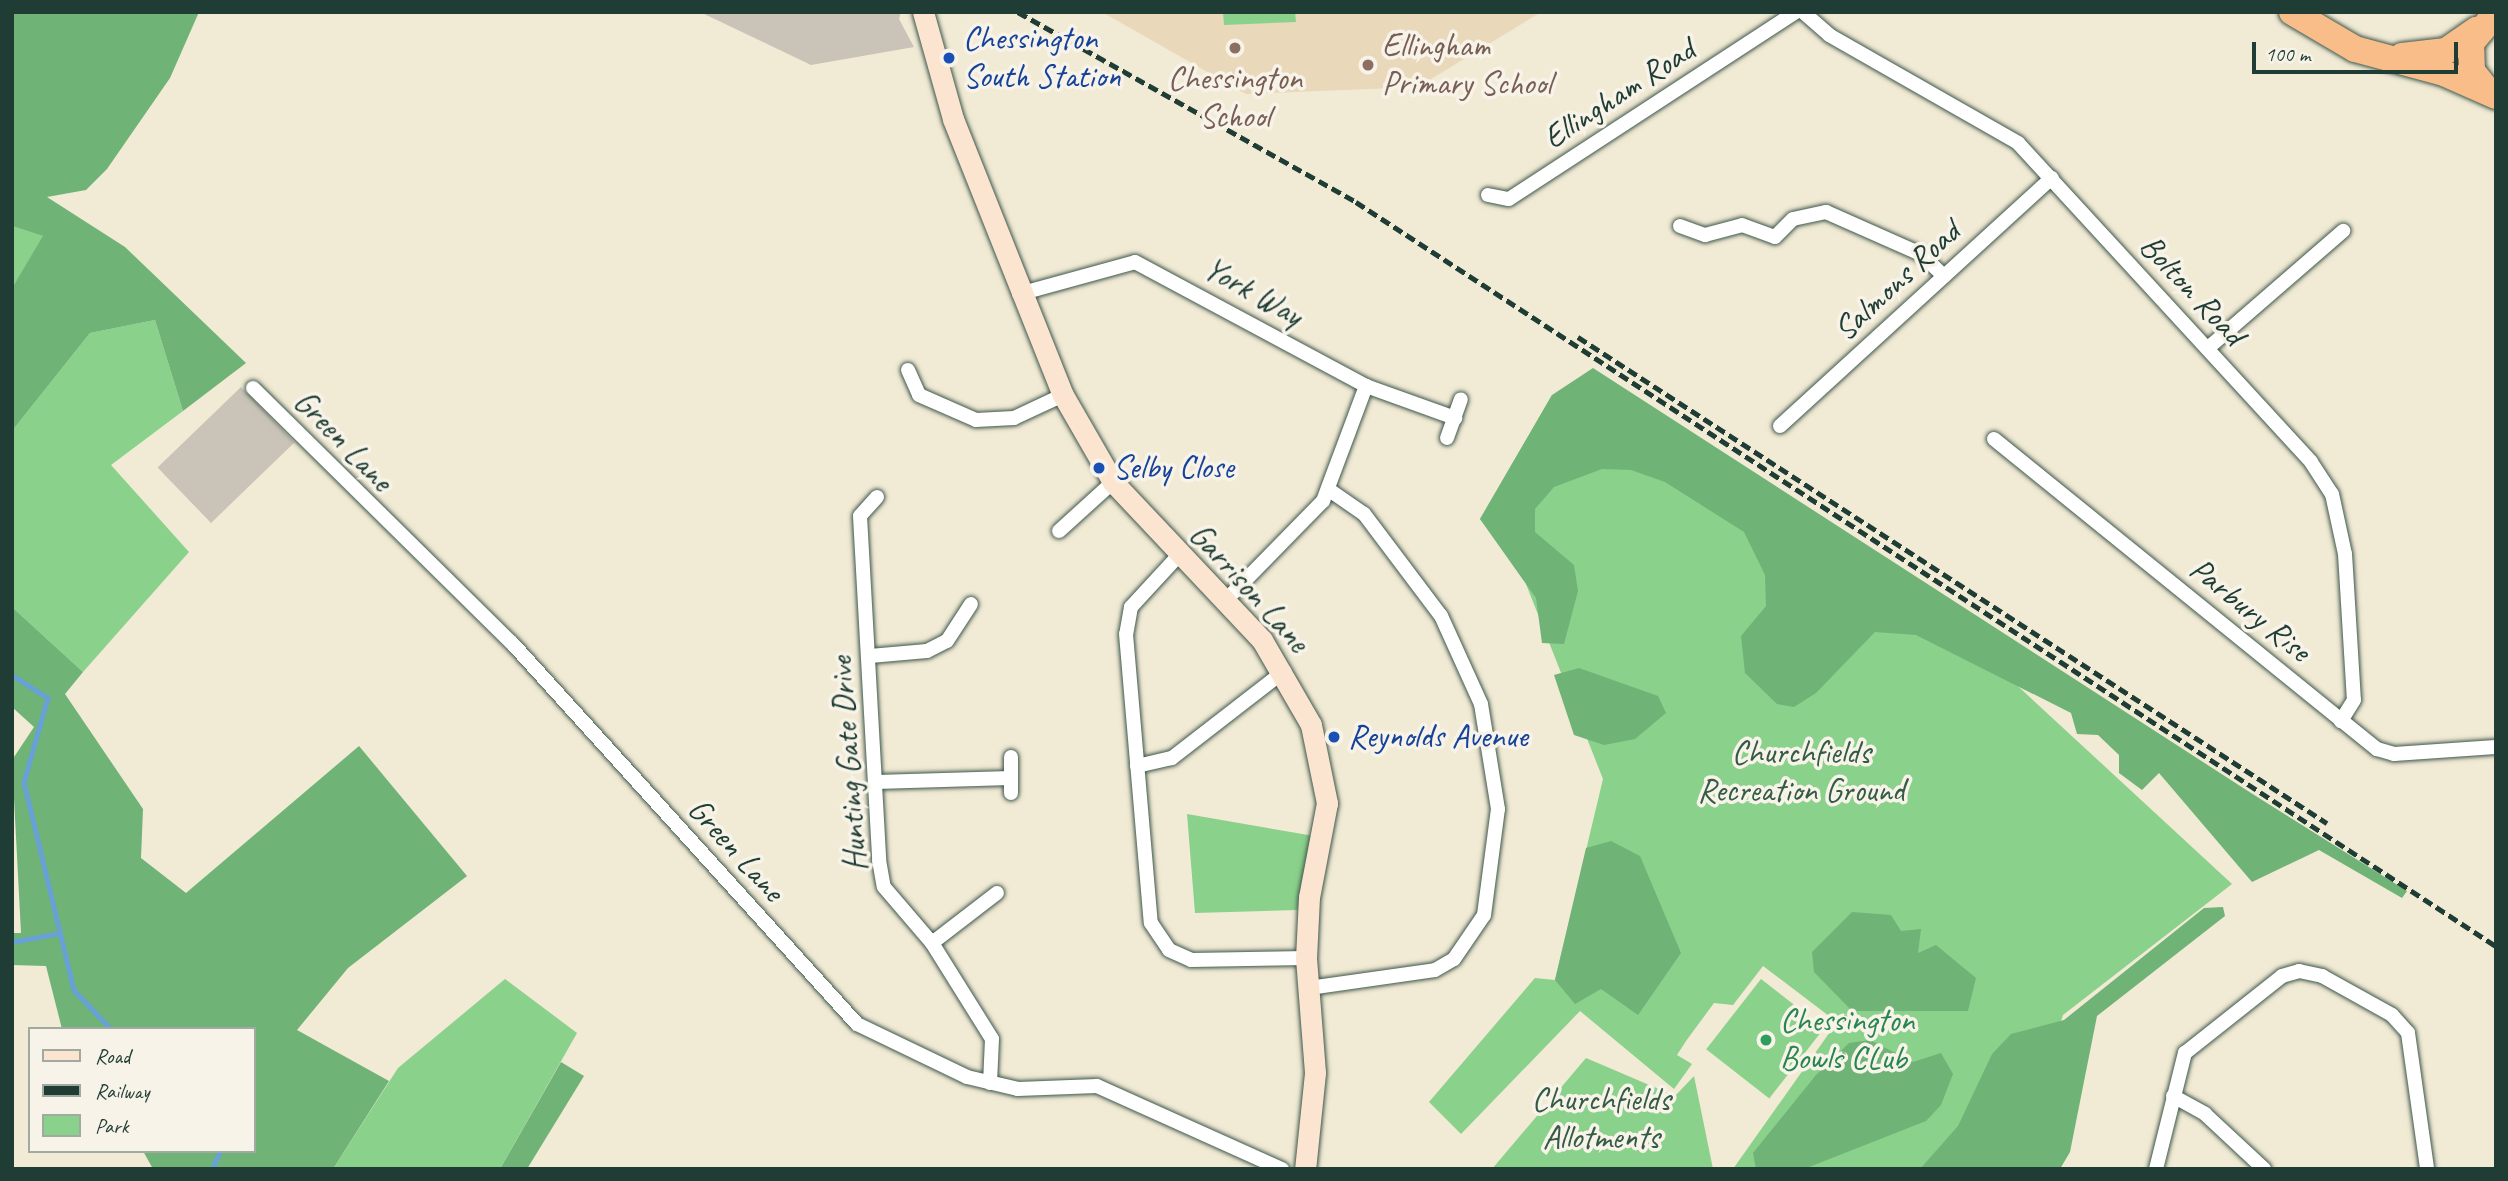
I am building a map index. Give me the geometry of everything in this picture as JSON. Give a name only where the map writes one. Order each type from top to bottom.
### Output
[{"type":"highway","points":[[2292,12],[2329,38],[2492,97]]},
{"type":"highway","points":[[2379,56],[2446,51],[2486,19]]},
{"type":"highway","points":[[2486,19],[2469,56],[2492,97]]},
{"type":"street","name":"Garrison Lane","points":[[923,12],[938,77],[1019,294],[1063,395],[1113,482],[1225,601],[1284,671],[1311,725],[1327,803],[1309,897],[1306,958],[1315,1073],[1304,1169]]},
{"type":"street","name":"Ellingham Road","points":[[1488,195],[1509,199],[1796,12]]},
{"type":"street","name":"Bolton Road","points":[[1803,12],[1829,36],[2018,143],[2311,462],[2334,501],[2345,554],[2354,695],[2341,721]]},
{"type":"street","name":"Salmons Road","points":[[1780,426],[2052,178]]},
{"type":"street","points":[[1680,226],[1705,235],[1742,225],[1775,237],[1793,219],[1826,212],[1921,254],[1944,276]]},
{"type":"street","points":[[2208,348],[2343,231]]},
{"type":"street","name":"York Way","points":[[1019,294],[1135,262],[1366,386],[1455,418]]},
{"type":"street","points":[[908,370],[919,394],[976,420],[1014,418],[1063,395]]},
{"type":"street","points":[[1225,601],[1328,489],[1366,386]]},
{"type":"street","name":"Green Lane","points":[[253,388],[512,643],[857,1024],[927,1061],[990,1083],[1018,1089],[1097,1086],[1282,1169]]},
{"type":"street","points":[[1447,438],[1461,399]]},
{"type":"street","name":"Parbury Rise","points":[[1994,439],[2341,721],[2387,754],[2496,747]]},
{"type":"street","points":[[1059,531],[1113,482]]},
{"type":"street","points":[[1309,988],[1435,970],[1454,959],[1484,915],[1498,809],[1481,704],[1446,626],[1402,558],[1364,514],[1328,489]]},
{"type":"street","name":"Hunting Gate Drive","points":[[877,497],[860,516],[884,887],[932,943],[992,1039],[990,1083]]},
{"type":"street","points":[[1179,555],[1131,607],[1126,634],[1151,923],[1169,950],[1191,960],[1306,958]]},
{"type":"street","points":[[870,656],[927,650],[947,640],[971,604]]},
{"type":"street","points":[[1137,766],[1172,758],[1284,671]]},
{"type":"street","points":[[1011,757],[1011,793]]},
{"type":"street","points":[[876,782],[1011,778]]},
{"type":"street","points":[[932,943],[997,893]]},
{"type":"street","points":[[2156,1169],[2173,1096],[2193,1044],[2282,976],[2309,971],[2392,1015],[2408,1033],[2427,1169]]},
{"type":"street","points":[[2173,1096],[2205,1114],[2264,1169]]},
{"type":"shaded area","points":[[700,12],[901,12],[899,19],[914,47],[811,65]]},
{"type":"shaded area","points":[[1102,12],[1541,12],[1418,87],[1246,94]]},
{"type":"shaded area","points":[[241,387],[294,442],[211,523],[158,468]]},
{"type":"green space","points":[[12,12],[199,12],[170,78],[107,169],[86,190],[47,197],[125,247],[246,363],[183,411],[155,320],[90,333],[12,431],[12,288],[43,236],[12,226]]},
{"type":"green space","points":[[1223,12],[1295,12],[1296,22],[1224,25]]},
{"type":"green space","points":[[12,226],[44,236],[12,288]]},
{"type":"green space","points":[[155,320],[183,411],[111,465],[189,552],[83,672],[12,607],[12,431],[90,333]]},
{"type":"green space","points":[[1593,368],[2407,891],[2402,898],[2319,850],[2252,882],[2159,773],[2142,790],[2119,773],[2119,755],[2098,735],[2077,734],[2071,713],[1916,635],[1875,632],[1816,693],[1794,707],[1777,704],[1745,673],[1741,636],[1766,606],[1765,575],[1744,532],[1665,482],[1631,470],[1602,469],[1554,487],[1535,509],[1535,532],[1574,565],[1578,591],[1564,644],[1542,643],[1536,598],[1480,519],[1552,395]]},
{"type":"green space","name":"Churchfields Recreation Ground","points":[[1552,395],[1995,665],[2232,884],[2063,1015],[2014,1169],[1733,1169],[1837,1022],[1763,966],[1733,1005],[1714,1003],[1686,1041],[1677,1055],[1692,1064],[1674,1089],[1580,1011],[1461,1134],[1429,1102],[1535,978],[1555,980],[1603,779],[1524,579],[1480,519]]},
{"type":"green space","points":[[12,607],[83,672],[65,694],[143,809],[141,858],[186,893],[359,746],[467,876],[348,968],[297,1030],[389,1081],[333,1169],[153,1169],[144,1153],[256,1153],[256,1027],[61,1027],[46,966],[12,965],[12,933],[21,933],[12,760],[34,727],[12,707]]},
{"type":"green space","points":[[1579,668],[1658,696],[1666,713],[1635,739],[1604,745],[1574,735],[1554,675]]},
{"type":"green space","points":[[1187,814],[1314,836],[1297,910],[1195,913]]},
{"type":"green space","points":[[1611,841],[1640,856],[1681,953],[1638,1015],[1601,989],[1575,1004],[1555,980],[1586,848]]},
{"type":"green space","points":[[2223,907],[2225,916],[2097,1016],[2070,1152],[2060,1169],[1920,1169],[1958,1126],[1992,1054],[2011,1034],[2064,1020],[2204,908]]},
{"type":"green space","points":[[1852,912],[1891,915],[1901,931],[1921,929],[1918,953],[1936,945],[1976,978],[1968,1011],[1852,1011],[1814,972],[1812,952]]},
{"type":"green space","points":[[505,979],[577,1033],[500,1169],[333,1169],[398,1068]]},
{"type":"green space","name":"Chessington Bowls CLub","points":[[1761,979],[1824,1028],[1769,1098],[1706,1049]]},
{"type":"green space","points":[[1870,1040],[1913,1062],[1941,1053],[1953,1074],[1941,1105],[1926,1121],[1804,1169],[1756,1169],[1753,1153],[1816,1075],[1849,1043]]},
{"type":"green space","name":"Churchfields Allotments","points":[[1586,1058],[1675,1096],[1694,1076],[1713,1169],[1492,1169]]},
{"type":"green space","points":[[561,1062],[584,1076],[527,1169],[500,1169]]},
{"type":"waterway","points":[[12,675],[48,698],[24,782],[74,990],[109,1027]]},
{"type":"waterway","points":[[12,942],[60,933]]},
{"type":"waterway","points":[[212,1169],[219,1153]]},
{"type":"railway","points":[[1018,12],[1356,202],[2496,946]]},
{"type":"railway","points":[[1578,337],[2327,823]]},
{"type":"place","name":"Chessington School","points":[[1235,48]]},
{"type":"place","name":"Chessington South Station","points":[[949,58]]},
{"type":"place","name":"Ellingham Primary School","points":[[1368,65]]},
{"type":"place","name":"Selby Close","points":[[1099,468]]},
{"type":"place","name":"Reynolds Avenue","points":[[1334,737]]},
{"type":"place","name":"Chessington Bowls CLub","points":[[1766,1040]]}]
